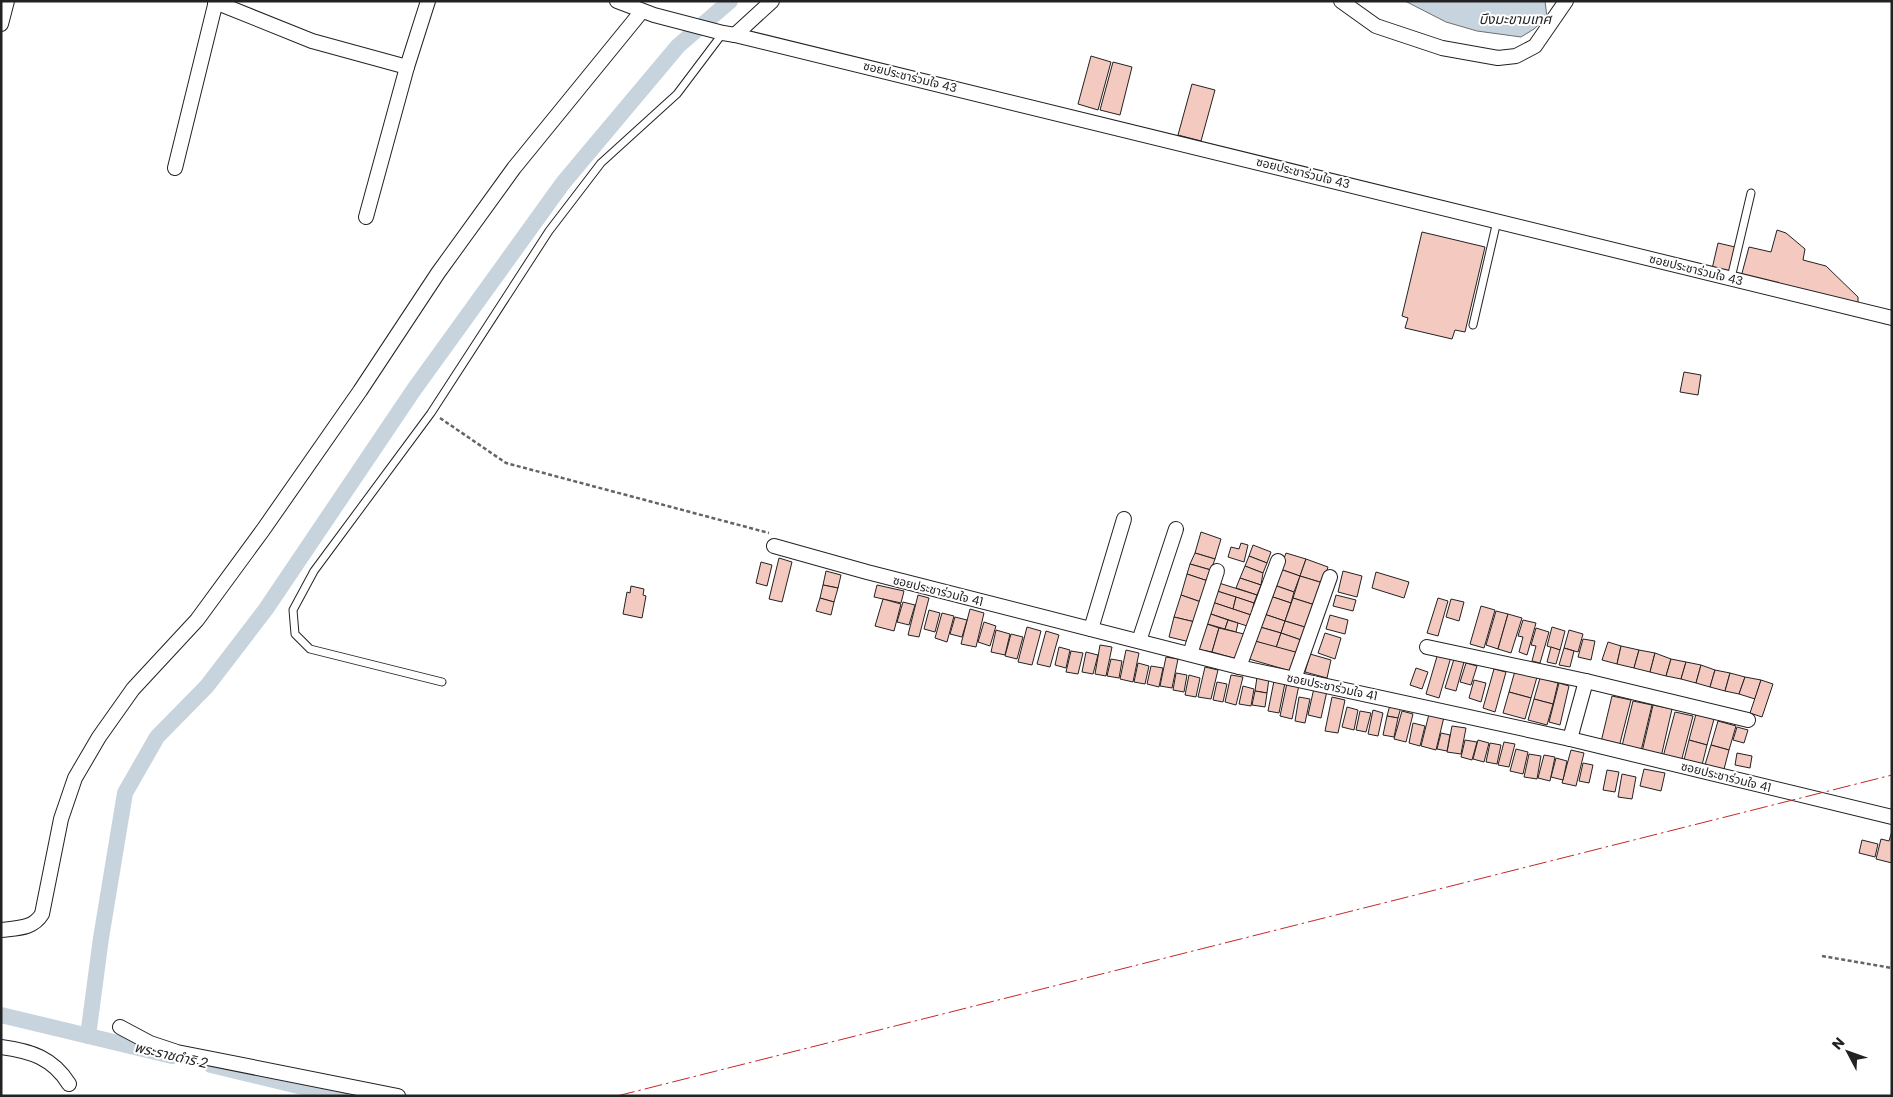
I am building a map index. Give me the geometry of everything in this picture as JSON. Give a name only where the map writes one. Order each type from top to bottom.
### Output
[{"type":"street","points":[[1,24],[7,1]]},
{"type":"street","points":[[366,217],[406,67],[428,1]]},
{"type":"street","points":[[724,32],[772,1]]},
{"type":"street","points":[[1341,1],[1376,26],[1442,48],[1498,58],[1516,56],[1535,46],[1566,1]]},
{"type":"street","points":[[175,168],[216,2],[312,41],[406,67]]},
{"type":"street","name":"ซอยประชาร่วมใจ 43","points":[[624,2],[648,13],[724,32],[1892,318]]},
{"type":"street","points":[[1,930],[27,927],[38,922],[42,914],[61,819],[75,778],[99,737],[133,689],[197,620],[263,530],[360,391],[438,273],[514,168],[648,13]]},
{"type":"street","points":[[1091,629],[1124,518]]},
{"type":"street","points":[[1139,642],[1176,529]]},
{"type":"street","name":"ซอยประชาร่วมใจ 41","points":[[774,540],[867,572],[1239,667],[1570,739],[1892,817]]},
{"type":"street","points":[[1239,667],[1278,561]]},
{"type":"street","points":[[1190,654],[1217,571]]},
{"type":"street","points":[[1294,679],[1330,577]]},
{"type":"street","points":[[1427,647],[1748,720]]},
{"type":"street","points":[[1570,739],[1586,682]]},
{"type":"street","points":[[120,1027],[150,1043],[177,1052],[398,1096]]},
{"type":"street","points":[[1,1047],[40,1056],[51,1063],[69,1084]]},
{"type":"lane","points":[[442,682],[310,649],[295,634],[293,610],[314,571],[431,413],[549,231],[601,163],[677,94],[724,32]]},
{"type":"lane","points":[[1731,278],[1751,193]]},
{"type":"lane","points":[[1473,324],[1497,221]]},
{"type":"path","points":[[431,413],[506,463],[774,540]]},
{"type":"path","points":[[1822,956],[1892,968]]},
{"type":"water","name":"บึงมะขามเทศ","points":[[1405,1],[1545,1],[1547,17],[1534,29],[1521,37],[1477,31],[1446,22]]},
{"type":"building","points":[[1091,56],[1111,62],[1098,110],[1078,104]]},
{"type":"building","points":[[1113,62],[1132,67],[1120,115],[1100,110]]},
{"type":"building","points":[[1192,84],[1215,90],[1201,141],[1178,135]]},
{"type":"building","points":[[1777,230],[1786,233],[1805,249],[1803,260],[1826,266],[1858,297],[1858,306],[1741,277],[1749,247],[1771,252]]},
{"type":"building","points":[[1422,232],[1485,247],[1465,332],[1455,330],[1452,339],[1405,328],[1408,318],[1402,316]]},
{"type":"building","points":[[1718,243],[1735,247],[1729,273],[1712,269]]},
{"type":"building","points":[[1684,372],[1701,375],[1698,395],[1680,392]]},
{"type":"building","points":[[1201,532],[1221,539],[1215,559],[1195,553]]},
{"type":"building","points":[[1241,543],[1248,545],[1244,562],[1228,557],[1231,547],[1239,549]]},
{"type":"building","points":[[1253,545],[1271,552],[1267,563],[1249,556]]},
{"type":"building","points":[[1195,553],[1215,559],[1211,570],[1190,564]]},
{"type":"building","points":[[1286,553],[1306,559],[1300,576],[1280,569]]},
{"type":"building","points":[[1249,556],[1267,563],[1263,573],[1245,566]]},
{"type":"building","points":[[779,558],[792,562],[782,602],[769,599]]},
{"type":"building","points":[[1306,559],[1328,567],[1323,583],[1300,576]]},
{"type":"building","points":[[761,562],[772,565],[767,586],[756,583]]},
{"type":"building","points":[[1190,564],[1211,570],[1208,581],[1187,574]]},
{"type":"building","points":[[1245,566],[1263,573],[1261,585],[1240,578]]},
{"type":"building","points":[[1280,569],[1300,576],[1294,592],[1274,585]]},
{"type":"building","points":[[826,571],[841,575],[838,588],[823,585]]},
{"type":"building","points":[[1343,571],[1362,576],[1357,597],[1338,592]]},
{"type":"building","points":[[1376,572],[1409,582],[1404,598],[1372,588]]},
{"type":"building","points":[[1187,574],[1208,581],[1201,602],[1181,595]]},
{"type":"building","points":[[1300,576],[1323,583],[1315,605],[1293,598]]},
{"type":"building","points":[[1240,578],[1261,585],[1257,595],[1236,588]]},
{"type":"building","points":[[1219,583],[1257,595],[1254,603],[1217,591]]},
{"type":"building","points":[[823,585],[838,588],[834,602],[820,598]]},
{"type":"building","points":[[877,585],[904,591],[901,603],[874,597]]},
{"type":"building","points":[[1274,585],[1294,592],[1291,603],[1270,596]]},
{"type":"building","points":[[631,586],[644,589],[643,595],[646,596],[642,618],[623,614],[627,592],[630,593]]},
{"type":"building","points":[[1217,591],[1236,597],[1233,609],[1212,602]]},
{"type":"building","points":[[918,595],[929,598],[919,637],[908,635]]},
{"type":"building","points":[[1181,595],[1201,602],[1195,622],[1174,617]]},
{"type":"building","points":[[1336,595],[1356,600],[1353,611],[1333,606]]},
{"type":"building","points":[[1270,596],[1291,603],[1285,621],[1264,614]]},
{"type":"building","points":[[1236,597],[1254,603],[1251,615],[1233,609]]},
{"type":"building","points":[[820,598],[834,602],[831,615],[816,611]]},
{"type":"building","points":[[1293,598],[1315,605],[1308,628],[1285,621]]},
{"type":"building","points":[[1438,598],[1448,601],[1438,636],[1427,633]]},
{"type":"building","points":[[883,599],[901,604],[894,631],[875,626]]},
{"type":"building","points":[[1451,599],[1464,602],[1459,621],[1446,617]]},
{"type":"building","points":[[903,602],[915,605],[909,625],[897,622]]},
{"type":"building","points":[[1212,602],[1251,615],[1247,626],[1208,613]]},
{"type":"building","points":[[1481,606],[1495,610],[1484,648],[1470,644]]},
{"type":"building","points":[[970,609],[984,613],[976,647],[961,644]]},
{"type":"building","points":[[929,610],[940,613],[935,632],[924,629]]},
{"type":"building","points":[[1496,611],[1508,614],[1498,649],[1486,645]]},
{"type":"building","points":[[942,613],[954,616],[947,642],[935,638]]},
{"type":"building","points":[[1208,613],[1228,620],[1225,629],[1204,623]]},
{"type":"building","points":[[1264,614],[1285,621],[1281,633],[1260,627]]},
{"type":"building","points":[[1508,614],[1522,618],[1511,653],[1498,649]]},
{"type":"building","points":[[1330,615],[1348,620],[1345,634],[1326,629]]},
{"type":"building","points":[[955,617],[967,620],[962,637],[950,634]]},
{"type":"building","points":[[1174,617],[1195,622],[1190,642],[1169,637]]},
{"type":"building","points":[[1228,620],[1238,623],[1236,632],[1225,629]]},
{"type":"building","points":[[1523,620],[1536,623],[1527,655],[1519,652],[1523,637],[1518,636]]},
{"type":"building","points":[[1285,621],[1308,628],[1304,641],[1281,633]]},
{"type":"building","points":[[984,622],[996,626],[990,646],[978,642]]},
{"type":"building","points":[[1204,623],[1219,628],[1212,652],[1196,649]]},
{"type":"building","points":[[1027,627],[1041,631],[1032,665],[1018,662]]},
{"type":"building","points":[[1260,627],[1281,633],[1276,648],[1255,641]]},
{"type":"building","points":[[1552,627],[1565,631],[1560,650],[1547,646]]},
{"type":"building","points":[[1219,628],[1244,634],[1237,659],[1212,652]]},
{"type":"building","points":[[1536,628],[1549,632],[1540,663],[1532,661],[1536,646],[1531,645]]},
{"type":"building","points":[[996,630],[1010,634],[1005,655],[991,652]]},
{"type":"building","points":[[1569,630],[1583,634],[1578,652],[1564,648]]},
{"type":"building","points":[[1046,631],[1059,635],[1050,667],[1037,664]]},
{"type":"building","points":[[1281,633],[1304,641],[1299,653],[1276,648]]},
{"type":"building","points":[[1325,633],[1341,638],[1335,659],[1318,653]]},
{"type":"building","points":[[1011,634],[1023,637],[1017,659],[1005,656]]},
{"type":"building","points":[[1583,639],[1595,641],[1591,660],[1578,657]]},
{"type":"building","points":[[1255,641],[1299,653],[1294,672],[1249,659]]},
{"type":"building","points":[[1608,642],[1621,646],[1617,664],[1602,660]]},
{"type":"building","points":[[1100,645],[1112,647],[1106,676],[1095,674]]},
{"type":"building","points":[[1621,646],[1639,650],[1634,668],[1617,664]]},
{"type":"building","points":[[1059,647],[1070,650],[1066,668],[1055,665]]},
{"type":"building","points":[[1551,647],[1560,650],[1556,664],[1547,662]]},
{"type":"building","points":[[1564,648],[1574,651],[1570,667],[1559,665]]},
{"type":"building","points":[[1126,650],[1139,653],[1133,682],[1120,679]]},
{"type":"building","points":[[1639,650],[1655,653],[1650,672],[1634,668]]},
{"type":"building","points":[[1071,651],[1083,653],[1078,674],[1066,672]]},
{"type":"building","points":[[1086,652],[1098,655],[1093,674],[1082,672]]},
{"type":"building","points":[[1438,653],[1451,657],[1439,698],[1426,694]]},
{"type":"building","points":[[1655,653],[1671,659],[1666,676],[1650,672]]},
{"type":"building","points":[[1310,654],[1331,660],[1327,678],[1305,672]]},
{"type":"building","points":[[1166,657],[1178,659],[1172,688],[1160,686]]},
{"type":"building","points":[[1111,659],[1122,661],[1119,678],[1107,676]]},
{"type":"building","points":[[1454,659],[1464,662],[1456,691],[1445,688]]},
{"type":"building","points":[[1671,659],[1686,662],[1681,679],[1666,676]]},
{"type":"building","points":[[1686,662],[1701,665],[1696,683],[1681,679]]},
{"type":"building","points":[[1138,663],[1149,666],[1145,684],[1134,682]]},
{"type":"building","points":[[1466,663],[1477,666],[1471,685],[1460,682]]},
{"type":"building","points":[[1701,665],[1715,670],[1710,687],[1696,683]]},
{"type":"building","points":[[1151,666],[1163,668],[1159,687],[1147,684]]},
{"type":"building","points":[[1205,667],[1218,670],[1211,699],[1198,697]]},
{"type":"building","points":[[1416,668],[1428,672],[1422,689],[1410,685]]},
{"type":"building","points":[[1494,669],[1506,672],[1495,712],[1483,708]]},
{"type":"building","points":[[1715,670],[1730,673],[1725,691],[1710,687]]},
{"type":"building","points":[[1515,671],[1537,677],[1531,698],[1509,692]]},
{"type":"building","points":[[1176,673],[1187,675],[1184,692],[1173,690]]},
{"type":"building","points":[[1730,673],[1745,677],[1739,694],[1725,691]]},
{"type":"building","points":[[1189,675],[1200,678],[1196,697],[1185,695]]},
{"type":"building","points":[[1231,675],[1243,677],[1236,705],[1225,702]]},
{"type":"building","points":[[1257,677],[1269,678],[1267,693],[1255,691]]},
{"type":"building","points":[[1745,677],[1761,680],[1755,699],[1739,694]]},
{"type":"building","points":[[1540,678],[1558,683],[1553,704],[1534,699]]},
{"type":"building","points":[[1474,680],[1486,683],[1481,702],[1469,698]]},
{"type":"building","points":[[1761,680],[1773,684],[1762,717],[1750,713]]},
{"type":"building","points":[[1274,681],[1285,683],[1279,713],[1268,711]]},
{"type":"building","points":[[1217,682],[1227,684],[1223,702],[1213,700]]},
{"type":"building","points":[[1287,683],[1299,685],[1292,719],[1280,716]]},
{"type":"building","points":[[1559,683],[1569,686],[1560,725],[1549,722]]},
{"type":"building","points":[[1243,686],[1254,689],[1251,706],[1239,704]]},
{"type":"building","points":[[1314,688],[1327,691],[1321,718],[1308,715]]},
{"type":"building","points":[[1255,691],[1267,693],[1265,707],[1252,705]]},
{"type":"building","points":[[1509,692],[1531,698],[1525,719],[1503,713]]},
{"type":"building","points":[[1612,696],[1631,700],[1619,747],[1601,742]]},
{"type":"building","points":[[1299,697],[1310,699],[1305,723],[1295,721]]},
{"type":"building","points":[[1332,697],[1345,700],[1338,733],[1325,731]]},
{"type":"building","points":[[1534,699],[1553,704],[1547,725],[1528,720]]},
{"type":"building","points":[[1633,701],[1652,705],[1641,751],[1622,746]]},
{"type":"building","points":[[1390,705],[1401,707],[1398,718],[1387,716]]},
{"type":"building","points":[[1653,705],[1672,709],[1661,757],[1642,752]]},
{"type":"building","points":[[1347,707],[1358,710],[1354,730],[1342,727]]},
{"type":"building","points":[[1373,710],[1383,713],[1378,736],[1368,734]]},
{"type":"building","points":[[1360,711],[1371,713],[1366,732],[1356,730]]},
{"type":"building","points":[[1402,711],[1413,714],[1406,742],[1394,739]]},
{"type":"building","points":[[1675,712],[1693,716],[1681,762],[1663,757]]},
{"type":"building","points":[[1429,714],[1444,717],[1436,750],[1421,746]]},
{"type":"building","points":[[1696,714],[1714,719],[1707,745],[1689,740]]},
{"type":"building","points":[[1387,716],[1398,718],[1394,737],[1383,735]]},
{"type":"building","points":[[1718,721],[1736,726],[1729,750],[1711,745]]},
{"type":"building","points":[[1413,723],[1425,726],[1420,746],[1409,743]]},
{"type":"building","points":[[1452,726],[1466,728],[1461,754],[1447,752]]},
{"type":"building","points":[[1737,727],[1748,730],[1744,743],[1733,740]]},
{"type":"building","points":[[1441,733],[1450,735],[1447,751],[1437,749]]},
{"type":"building","points":[[1465,740],[1477,742],[1472,760],[1461,757]]},
{"type":"building","points":[[1478,740],[1489,743],[1484,762],[1473,759]]},
{"type":"building","points":[[1689,740],[1707,745],[1702,765],[1684,760]]},
{"type":"building","points":[[1504,742],[1515,744],[1509,767],[1498,765]]},
{"type":"building","points":[[1490,743],[1501,745],[1497,764],[1486,762]]},
{"type":"building","points":[[1711,745],[1729,750],[1723,773],[1704,768]]},
{"type":"building","points":[[1516,749],[1528,752],[1523,774],[1510,771]]},
{"type":"building","points":[[1571,750],[1584,753],[1576,786],[1562,783]]},
{"type":"building","points":[[1737,753],[1752,756],[1750,768],[1735,765]]},
{"type":"building","points":[[1529,754],[1541,756],[1537,779],[1524,777]]},
{"type":"building","points":[[1544,755],[1555,757],[1550,781],[1538,778]]},
{"type":"building","points":[[1556,758],[1567,761],[1563,780],[1551,777]]},
{"type":"building","points":[[1583,763],[1593,765],[1589,783],[1579,781]]},
{"type":"building","points":[[1644,769],[1665,773],[1661,791],[1640,786]]},
{"type":"building","points":[[1607,770],[1619,772],[1615,792],[1603,790]]},
{"type":"building","points":[[1622,774],[1636,777],[1632,799],[1618,797]]},
{"type":"building","points":[[1892,831],[1892,863],[1876,859],[1881,839],[1889,841]]},
{"type":"building","points":[[1862,840],[1878,844],[1875,857],[1859,853]]},
{"type":"waterway","points":[[88,1036],[101,938],[125,793],[157,737],[207,686],[266,609],[413,391],[563,183],[678,46],[730,1]]},
{"type":"waterway","name":"พระราชดำริ 2","points":[[1,1015],[172,1056]]},
{"type":"waterway","name":"พระราชดำริ 2","points":[[211,1065],[340,1096]]},
{"type":"power","points":[[617,1096],[1892,775]]}]
